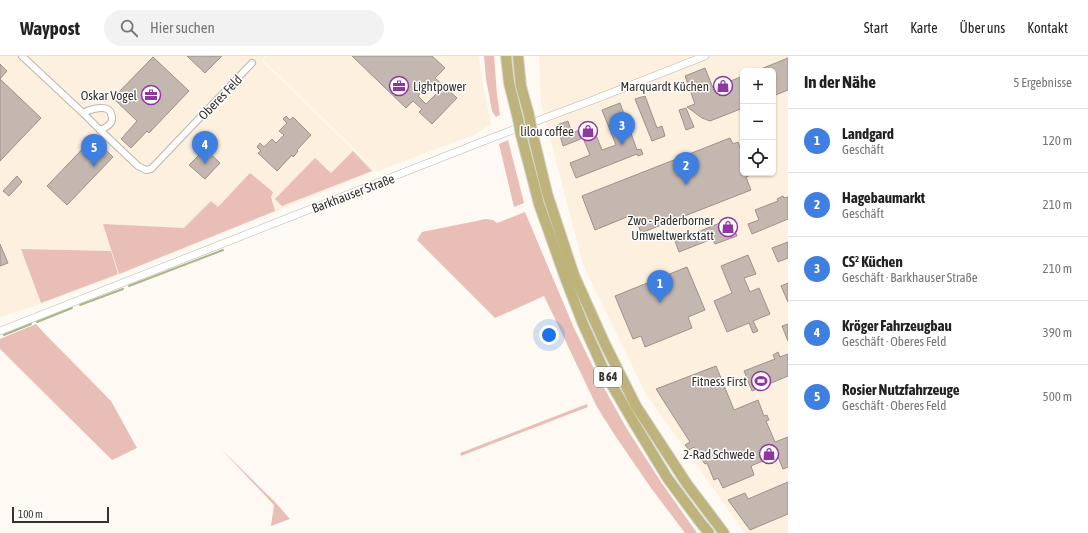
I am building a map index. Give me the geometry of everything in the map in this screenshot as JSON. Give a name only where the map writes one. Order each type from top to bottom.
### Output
[{"type":"highway","name":"B 64","points":[[506,56],[509,83],[518,119]]},
{"type":"highway","name":"B 64","points":[[510,56],[521,135],[538,201],[583,324],[606,375],[634,423],[668,479],[709,533]]},
{"type":"highway","name":"B 64","points":[[518,56],[522,86],[548,197],[574,276],[605,344],[636,406],[687,484],[724,533]]},
{"type":"highway","name":"B 64","points":[[523,56],[529,115]]},
{"type":"street","name":"Oberes Feld","points":[[22,56],[138,166],[146,170],[151,169],[252,63]]},
{"type":"street","name":"Barkhauser Straße","points":[[0,331],[494,137],[706,56]]},
{"type":"street","points":[[83,113],[95,109],[104,108],[109,110],[112,115],[111,122],[100,130]]},
{"type":"shaded area","points":[[0,56],[266,56],[262,61],[375,171],[119,275],[0,317]],"holes":[[[21,249],[111,251],[118,275]]]},
{"type":"shaded area","points":[[268,56],[479,56],[482,80],[491,124],[474,135],[385,168],[378,172],[263,60]]},
{"type":"shaded area","points":[[484,56],[494,56],[500,115],[496,117],[492,111],[486,79]]},
{"type":"shaded area","points":[[539,56],[788,56],[788,533],[745,533],[647,396],[583,265],[541,103]]},
{"type":"shaded area","points":[[508,140],[524,203],[514,207],[499,144]]},
{"type":"shaded area","points":[[353,151],[372,171],[282,206],[275,199],[315,158],[331,173]]},
{"type":"shaded area","points":[[250,173],[273,192],[271,197],[275,211],[119,274],[103,224],[184,228],[211,201],[218,207]]},
{"type":"shaded area","points":[[525,212],[574,328],[599,379],[627,429],[661,482],[697,533],[685,533],[651,488],[614,434],[597,407],[544,296],[495,318],[417,240],[422,232],[486,219],[493,220],[497,223]]},
{"type":"shaded area","points":[[21,249],[111,251],[118,274],[41,303]]},
{"type":"shaded area","points":[[36,324],[111,401],[137,448],[112,460],[0,349],[0,339]]},
{"type":"shaded area","points":[[587,404],[588,407],[461,456],[460,453]]},
{"type":"shaded area","points":[[221,449],[275,502],[290,519],[271,526],[274,505]]},
{"type":"building","points":[[187,56],[222,56],[205,73]]},
{"type":"building","points":[[352,56],[432,56],[445,68],[435,78],[457,98],[432,124],[419,112],[422,109],[413,101],[406,108]],"holes":[[[430,83],[439,91],[426,104],[418,96]]]},
{"type":"building","name":"Oskar Vogel","points":[[153,57],[189,91],[149,133],[147,131],[131,148],[121,139],[137,121],[113,98]]},
{"type":"building","points":[[788,58],[788,90],[776,95],[776,68],[763,68]]},
{"type":"building","points":[[0,64],[7,71],[0,79]]},
{"type":"building","points":[[705,68],[713,88],[740,77],[740,109],[710,121],[702,118],[687,107],[695,104],[685,76]]},
{"type":"building","points":[[0,79],[41,118],[0,161]]},
{"type":"building","points":[[645,96],[657,128],[662,126],[665,136],[652,141],[635,99]]},
{"type":"building","points":[[620,103],[637,150],[641,149],[643,154],[638,156],[637,154],[576,178],[570,163],[590,155],[583,138],[563,146],[557,125],[568,121],[572,133],[592,125],[602,150],[616,145],[602,110]]},
{"type":"building","points":[[686,108],[694,127],[686,130],[679,110]]},
{"type":"building","points":[[286,116],[290,120],[293,117],[311,135],[297,150],[298,151],[295,155],[293,157],[292,155],[277,171],[258,153],[261,151],[257,147],[260,143],[264,147],[272,139],[276,143],[284,135],[279,131],[287,123],[283,119]]},
{"type":"building","points":[[93,138],[113,157],[67,205],[47,186]]},
{"type":"building","points":[[730,138],[733,144],[738,142],[740,148],[740,176],[748,176],[746,177],[751,190],[641,233],[634,214],[595,230],[582,196]]},
{"type":"building","points":[[205,149],[220,163],[205,179],[189,165]]},
{"type":"building","points":[[17,176],[22,182],[9,196],[3,191]]},
{"type":"building","points":[[783,196],[784,198],[788,197],[788,219],[752,234],[748,224],[759,220],[755,210],[778,201],[777,199]]},
{"type":"building","points":[[730,219],[737,236],[715,244],[712,239],[679,252],[675,241]]},
{"type":"building","points":[[788,242],[788,258],[778,262],[772,248]]},
{"type":"building","points":[[0,244],[8,263],[0,266]]},
{"type":"building","points":[[748,255],[756,274],[744,278],[750,292],[759,288],[770,314],[753,321],[758,331],[753,333],[749,323],[727,332],[714,301],[732,293],[721,266]]},
{"type":"building","points":[[687,267],[705,310],[688,317],[692,328],[645,347],[641,336],[633,339],[615,296]]},
{"type":"building","points":[[788,283],[788,302],[781,286]]},
{"type":"building","points":[[788,324],[788,341],[782,326]]},
{"type":"building","points":[[778,352],[780,357],[788,354],[788,376],[752,391],[744,371],[775,359],[773,355]]},
{"type":"building","points":[[716,366],[734,410],[758,400],[764,416],[767,415],[769,420],[766,421],[775,442],[788,437],[788,467],[783,469],[777,455],[751,466],[754,475],[723,488],[718,478],[714,480],[707,463],[705,464],[694,447],[689,450],[685,445],[690,442],[656,389]]},
{"type":"building","points":[[788,482],[788,514],[750,530],[728,500],[745,493],[748,499]]},
{"type":"waterway","points":[[129,286],[223,250]]},
{"type":"waterway","points":[[80,305],[123,289]]},
{"type":"waterway","points":[[37,322],[72,308]]},
{"type":"waterway","points":[[4,335],[31,324]]},
{"type":"place","name":"Lightpower","points":[[399,86]]},
{"type":"place","name":"Marquardt Küchen","points":[[723,86]]},
{"type":"place","name":"Oskar Vogel","points":[[151,95]]},
{"type":"place","name":"lilou coffee","points":[[588,131]]},
{"type":"place","name":"CS² Küchen","points":[[622,145]]},
{"type":"place","name":"Kröger Fahrzeugbau","points":[[205,164]]},
{"type":"place","name":"Rosier Nutzfahrzeuge","points":[[94,167]]},
{"type":"place","name":"Hagebaumarkt","points":[[686,185]]},
{"type":"place","name":"Zwo - Paderborner Umweltwerkstatt","points":[[728,227]]},
{"type":"place","name":"Landgard","points":[[660,303]]},
{"type":"place","name":"Fitness First","points":[[761,381]]},
{"type":"place","name":"2-Rad Schwede","points":[[769,454]]}]
